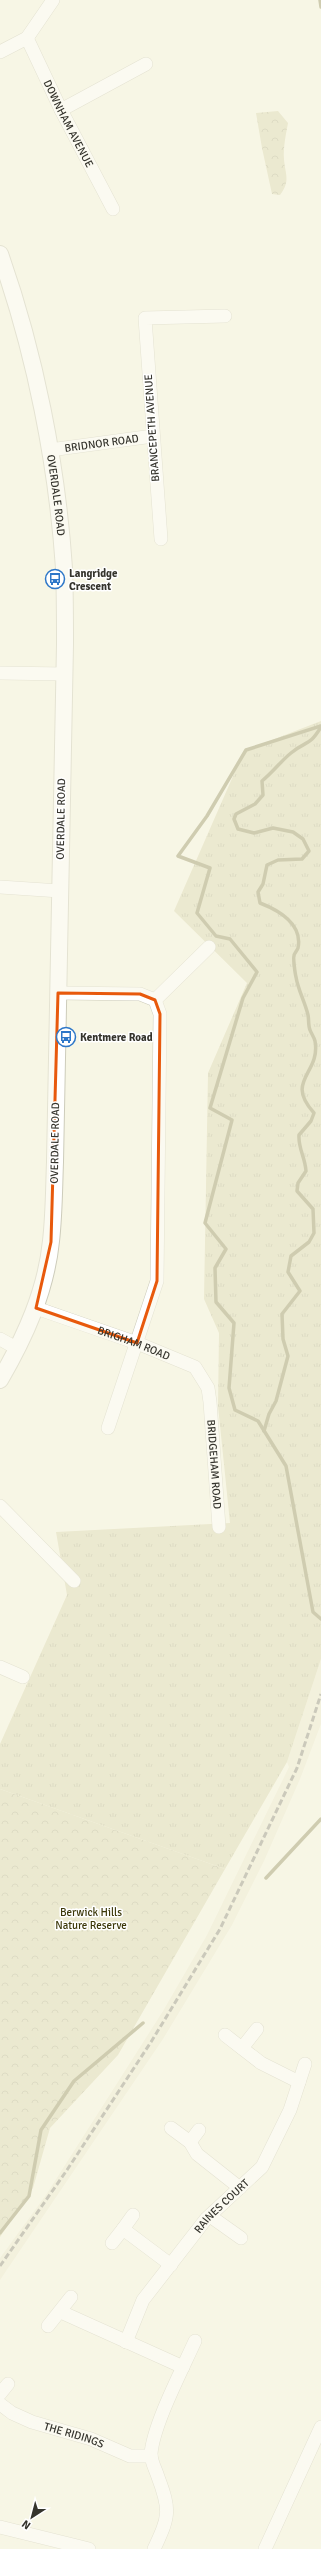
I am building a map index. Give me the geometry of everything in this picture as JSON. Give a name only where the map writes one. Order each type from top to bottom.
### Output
[{"type":"street","points":[[0,52],[27,38],[53,0]]},
{"type":"street","name":"DOWNHAM AVENUE","points":[[27,38],[61,110],[113,209]]},
{"type":"street","points":[[61,110],[146,64]]},
{"type":"street","name":"OVERDALE ROAD","points":[[0,254],[6,288],[37,385],[50,450],[64,568],[65,674],[51,1242],[36,1308],[18,1349],[0,1380]]},
{"type":"street","name":"BRANCEPETH AVENUE","points":[[161,539],[145,318],[225,316]]},
{"type":"street","name":"BRIDNOR ROAD","points":[[50,450],[153,436]]},
{"type":"street","points":[[0,673],[65,674]]},
{"type":"street","points":[[0,887],[60,891]]},
{"type":"street","points":[[155,1000],[209,947]]},
{"type":"street","points":[[58,993],[140,994],[155,1000],[160,1014],[157,1281],[108,1428]]},
{"type":"street","name":"BRIGHAM ROAD","points":[[36,1308],[137,1343],[195,1367],[208,1388],[210,1402]]},
{"type":"street","points":[[0,1339],[18,1349]]},
{"type":"street","name":"BRIDGEHAM ROAD","points":[[210,1402],[219,1527]]},
{"type":"street","points":[[0,1506],[74,1581]]},
{"type":"street","points":[[0,1667],[23,1677]]},
{"type":"street","points":[[242,2048],[257,2029]]},
{"type":"street","points":[[225,2035],[274,2071],[299,2082]]},
{"type":"street","name":"RAINES COURT","points":[[126,2342],[143,2300],[210,2216],[262,2167],[290,2110],[305,2064]]},
{"type":"street","points":[[171,2128],[190,2142],[197,2154],[240,2188]]},
{"type":"street","points":[[190,2142],[198,2130]]},
{"type":"street","points":[[112,2243],[133,2215]]},
{"type":"street","points":[[210,2216],[241,2238]]},
{"type":"street","points":[[123,2229],[171,2266]]},
{"type":"street","points":[[48,2326],[61,2312],[71,2297]]},
{"type":"street","points":[[61,2312],[184,2367]]},
{"type":"street","points":[[154,2549],[164,2528],[168,2502],[151,2456],[153,2439],[195,2341]]},
{"type":"street","name":"THE RIDINGS","points":[[0,2404],[12,2414],[32,2422],[91,2439],[130,2456],[151,2456]]},
{"type":"street","points":[[265,2549],[321,2427]]},
{"type":"street","points":[[0,2528],[88,2549]]},
{"type":"highlighted area","points":[[58,993],[140,994],[155,1000],[160,1014],[157,1281],[137,1343],[36,1308],[51,1242]]},
{"type":"shaded area","points":[[321,1659],[321,1724],[300,1779],[264,1861],[232,1925],[163,2039],[0,2280],[0,2258],[46,2195],[163,2011],[207,1935],[289,1767],[287,1762]]},
{"type":"green space","points":[[278,111],[288,123],[284,150],[286,181],[280,195],[272,194],[256,113]]},
{"type":"green space","points":[[321,721],[321,1659],[287,1762],[225,1869],[0,1789],[0,1744],[67,1595],[56,1532],[230,1523],[218,1406],[219,1333],[204,1299],[208,1073],[247,983],[174,911],[244,751]]},
{"type":"green space","name":"Berwick Hills Nature Reserve","points":[[0,1789],[225,1869],[118,2055],[50,2128],[33,2188],[0,2237]]},
{"type":"waterway","points":[[320,0],[321,7]]},
{"type":"waterway","points":[[321,726],[246,750],[207,816],[178,856],[210,868],[197,913],[216,936],[230,939],[257,972],[243,998],[210,1108],[232,1120],[205,1223],[226,1249],[215,1268],[216,1302],[234,1323],[229,1388],[235,1410],[258,1421],[286,1466],[313,1612],[321,1619]]},
{"type":"waterway","points":[[264,1431],[269,1414],[276,1401],[288,1356],[283,1339],[282,1314],[300,1291],[288,1272],[291,1256],[309,1242],[314,1233],[313,1209],[297,1191],[298,1183],[306,1171],[299,1135],[311,1121],[314,1113],[306,1102],[302,1092],[303,1084],[313,1062],[315,1041],[309,1028],[308,1015],[298,987],[295,972],[294,954],[298,948],[299,939],[297,932],[288,919],[260,903],[258,892],[263,884],[267,865],[278,860],[302,859],[309,851],[303,839],[293,832],[273,828],[254,833],[238,829],[234,819],[236,814],[255,804],[263,795],[262,781],[291,753],[314,738],[321,727]]},
{"type":"waterway","points":[[266,1878],[321,1819]]},
{"type":"waterway","points":[[0,2233],[29,2196],[41,2130],[74,2081],[143,2023]]},
{"type":"railway","points":[[0,2266],[67,2170],[151,2042],[220,1929],[297,1768],[321,1694]]},
{"type":"place","name":"Langridge Crescent","points":[[55,579]]},
{"type":"place","name":"Kentmere Road","points":[[66,1037]]}]
